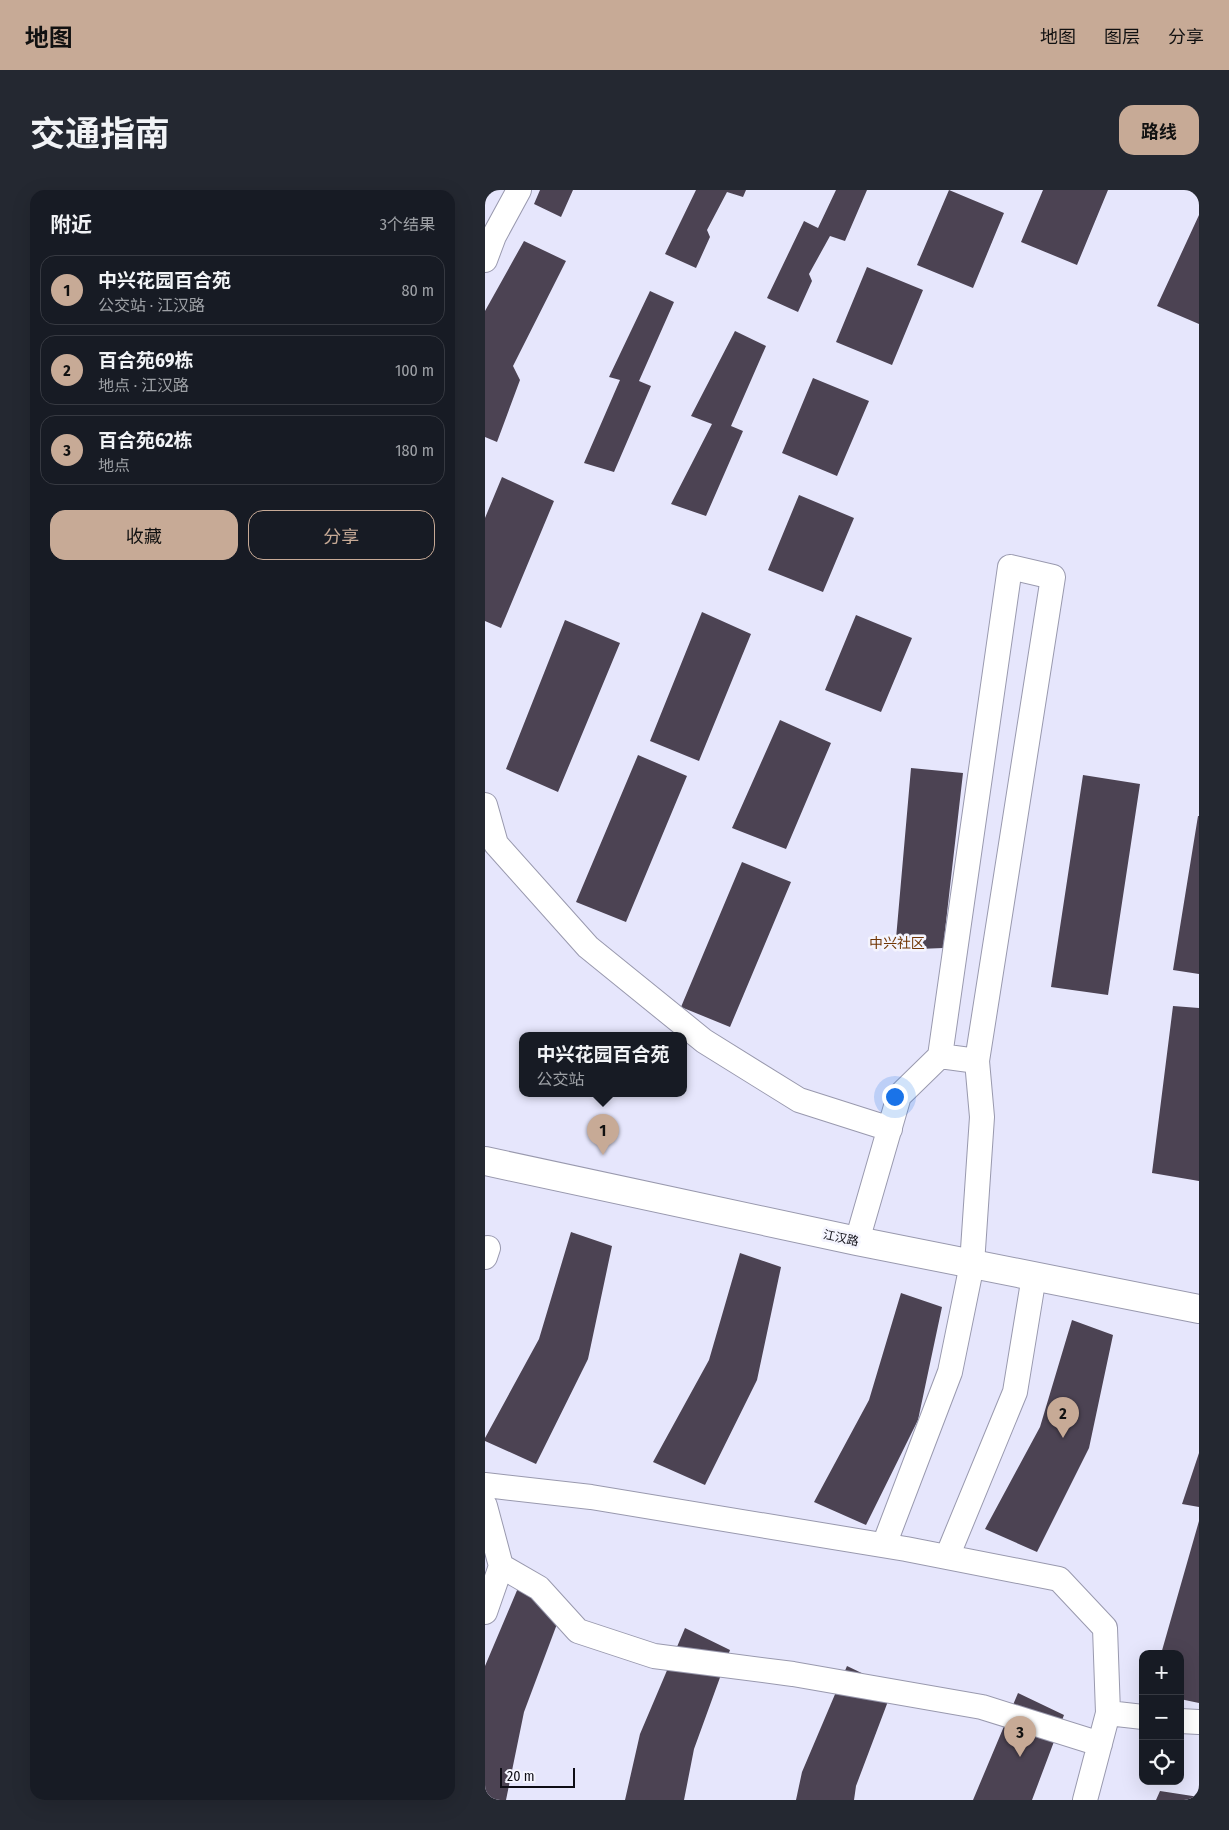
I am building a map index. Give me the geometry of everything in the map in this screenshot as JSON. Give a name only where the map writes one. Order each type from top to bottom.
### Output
[{"type":"street","points":[[485,260],[494,236],[519,190]]},
{"type":"street","points":[[857,1242],[899,1096],[941,1056],[1010,568],[1053,578],[977,1061],[982,1117],[972,1264],[950,1372],[884,1545]]},
{"type":"street","points":[[485,805],[496,844],[588,947],[704,1041],[799,1100],[890,1129]]},
{"type":"street","points":[[941,1056],[977,1061]]},
{"type":"street","name":"江汉路","points":[[485,1161],[857,1242],[1199,1308]]},
{"type":"street","points":[[947,1557],[1015,1392],[1034,1276]]},
{"type":"street","points":[[485,1486],[591,1497],[884,1545],[1059,1579],[1105,1628],[1108,1713],[1085,1800]]},
{"type":"street","points":[[485,1506],[501,1566],[485,1612]]},
{"type":"street","points":[[501,1566],[539,1588],[578,1631],[654,1656],[793,1674],[982,1707],[1100,1744]]},
{"type":"street","points":[[1108,1713],[1139,1717]]},
{"type":"street","points":[[1184,1720],[1199,1722]]},
{"type":"building","points":[[540,190],[573,190],[561,217],[534,204]]},
{"type":"building","points":[[696,190],[746,190],[743,197],[727,192],[707,230],[710,237],[696,268],[665,254]]},
{"type":"building","points":[[836,190],[867,190],[845,241],[830,236],[809,274],[812,281],[798,312],[767,298],[804,221],[818,228]]},
{"type":"building","points":[[949,190],[1004,213],[973,288],[917,265]]},
{"type":"building","points":[[1043,190],[1108,190],[1077,265],[1021,242]]},
{"type":"building","points":[[1199,215],[1199,324],[1157,306]]},
{"type":"building","points":[[524,241],[566,261],[513,366],[520,380],[497,442],[485,437],[485,311]]},
{"type":"building","points":[[867,267],[923,290],[892,365],[836,342]]},
{"type":"building","points":[[650,291],[674,302],[639,381],[651,386],[614,472],[584,463],[620,380],[609,377]]},
{"type":"building","points":[[735,331],[766,346],[731,426],[743,431],[706,516],[671,504],[712,424],[691,416]]},
{"type":"building","points":[[813,378],[869,401],[837,476],[782,453]]},
{"type":"building","points":[[502,477],[554,501],[501,628],[485,621],[485,518]]},
{"type":"building","points":[[799,495],[854,518],[823,592],[768,570]]},
{"type":"building","points":[[702,612],[751,634],[699,761],[650,741]]},
{"type":"building","points":[[856,615],[912,638],[881,712],[825,690]]},
{"type":"building","points":[[565,620],[620,643],[558,792],[506,769]]},
{"type":"building","points":[[780,720],[831,743],[786,849],[732,828]]},
{"type":"building","points":[[638,755],[687,776],[626,922],[576,902]]},
{"type":"building","points":[[911,768],[963,773],[943,948],[895,950]]},
{"type":"building","points":[[1083,775],[1140,784],[1108,995],[1051,987]]},
{"type":"building","points":[[1199,816],[1199,974],[1173,970]]},
{"type":"building","points":[[742,862],[791,882],[730,1027],[681,1007]]},
{"type":"building","points":[[1173,1006],[1199,1008],[1199,1181],[1152,1173]]},
{"type":"building","points":[[571,1232],[612,1246],[588,1359],[536,1464],[485,1441],[485,1438],[539,1339]]},
{"type":"building","points":[[740,1253],[781,1267],[757,1380],[705,1485],[653,1462],[709,1360]]},
{"type":"building","points":[[901,1293],[942,1307],[918,1420],[866,1525],[814,1502],[869,1400]]},
{"type":"building","points":[[1072,1320],[1113,1335],[1089,1448],[1037,1552],[985,1529],[1040,1427]]},
{"type":"building","points":[[1199,1453],[1199,1507],[1182,1504]]},
{"type":"building","points":[[1199,1521],[1199,1703],[1184,1700],[1184,1650],[1162,1650]]},
{"type":"building","points":[[518,1588],[563,1608],[524,1712],[506,1800],[485,1800],[485,1666]]},
{"type":"building","points":[[685,1628],[730,1650],[694,1749],[684,1800],[625,1800],[640,1734]]},
{"type":"building","points":[[847,1666],[893,1688],[856,1786],[854,1800],[796,1800],[802,1772]]},
{"type":"building","points":[[1018,1693],[1064,1715],[1032,1800],[973,1800]]},
{"type":"building","points":[[1160,1791],[1199,1797],[1199,1800],[1156,1800]]},
{"type":"place","name":"中兴花园百合苑","points":[[603,1155]]},
{"type":"place","name":"百合苑69栋","points":[[1063,1438]]},
{"type":"place","name":"百合苑62栋","points":[[1020,1757]]},
{"type":"district","name":"中兴社区","points":[[897,943]]}]
